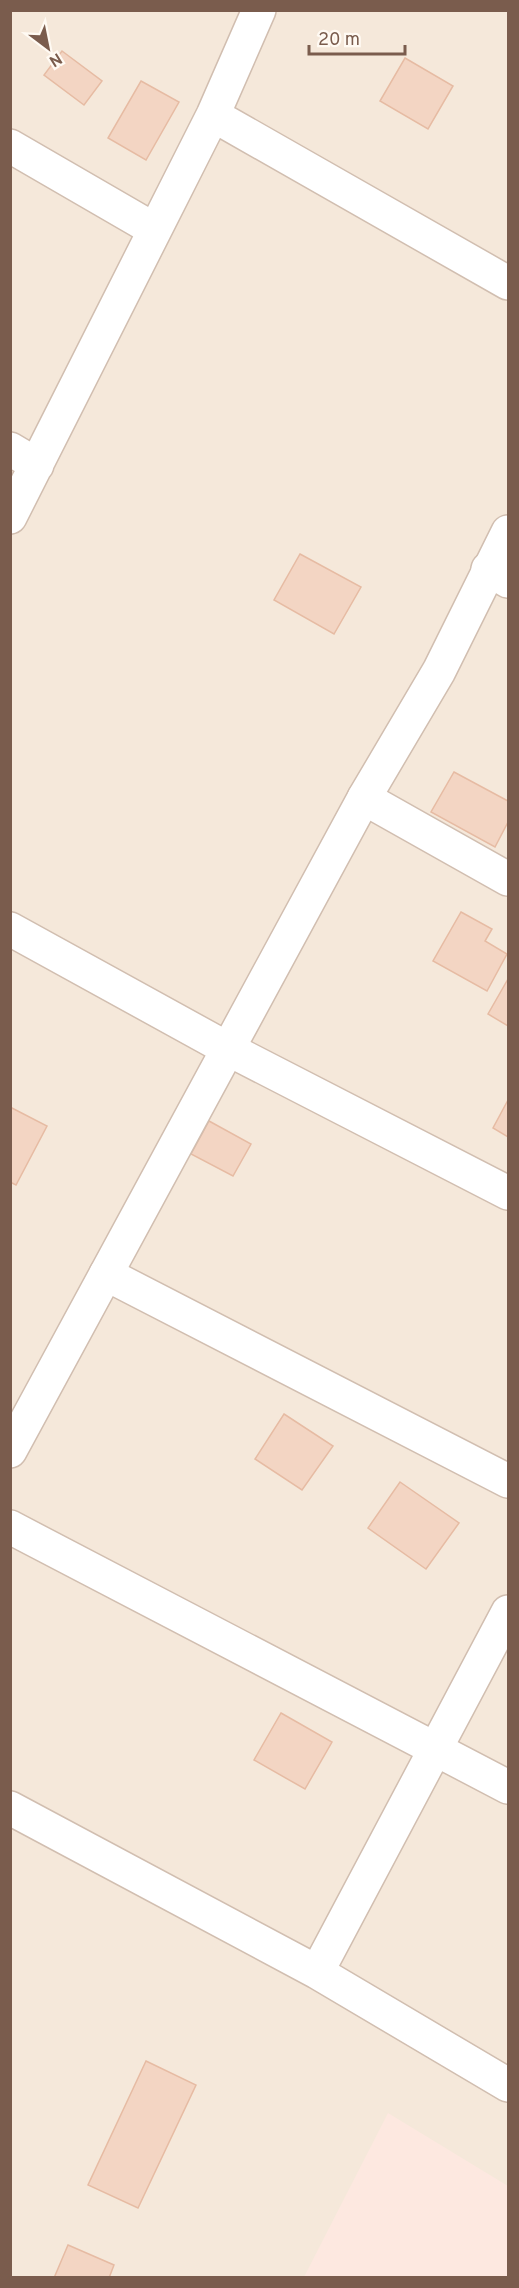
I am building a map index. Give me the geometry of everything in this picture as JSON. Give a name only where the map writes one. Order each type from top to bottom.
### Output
[{"type":"street","points":[[10,517],[24,457],[155,230],[213,115],[259,10]]},
{"type":"street","points":[[213,115],[508,283]]},
{"type":"street","points":[[10,146],[155,230]]},
{"type":"street","points":[[10,1451],[364,798],[438,671],[498,575],[508,532]]},
{"type":"street","points":[[364,798],[508,879]]},
{"type":"street","points":[[10,929],[228,1049],[508,1193]]},
{"type":"street","points":[[106,1274],[508,1480]]},
{"type":"street","points":[[10,1527],[508,1787]]},
{"type":"street","points":[[317,1972],[508,1612]]},
{"type":"street","points":[[10,1808],[317,1972],[508,2085]]},
{"type":"shaded area","points":[[11,11],[508,11],[508,2277],[11,2277]]},
{"type":"shaded area","points":[[388,2113],[508,2186],[508,2277],[304,2277]]},
{"type":"building","points":[[62,51],[102,81],[84,105],[44,75]]},
{"type":"building","points":[[405,58],[453,86],[428,129],[380,101]]},
{"type":"building","points":[[141,81],[179,102],[146,160],[108,138]]},
{"type":"building","points":[[300,554],[361,587],[334,634],[274,600]]},
{"type":"building","points":[[454,772],[508,801],[508,822],[495,847],[431,812]]},
{"type":"building","points":[[461,912],[492,929],[485,941],[507,954],[487,991],[433,961]]},
{"type":"building","points":[[508,979],[508,1026],[488,1014]]},
{"type":"building","points":[[508,1100],[508,1137],[493,1128]]},
{"type":"building","points":[[10,1107],[47,1126],[16,1185],[10,1182]]},
{"type":"building","points":[[209,1121],[251,1144],[233,1176],[191,1154]]},
{"type":"building","points":[[284,1414],[333,1446],[302,1490],[255,1459]]},
{"type":"building","points":[[400,1482],[459,1523],[426,1569],[368,1528]]},
{"type":"building","points":[[281,1713],[332,1742],[305,1789],[254,1760]]},
{"type":"building","points":[[146,2061],[196,2085],[138,2208],[88,2185]]},
{"type":"building","points":[[68,2245],[114,2265],[109,2278],[54,2278]]}]
